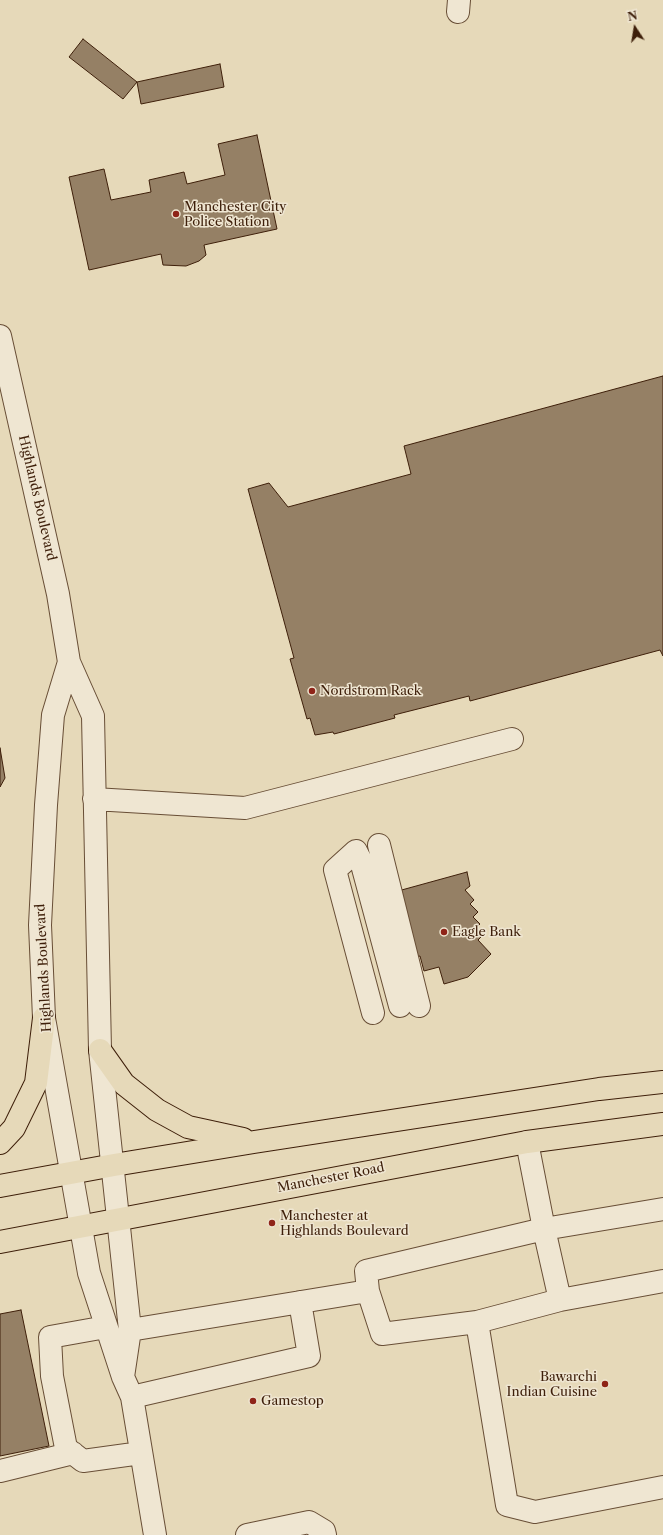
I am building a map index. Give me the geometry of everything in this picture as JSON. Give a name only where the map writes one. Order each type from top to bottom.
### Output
[{"type":"main road","points":[[0,1143],[14,1128],[36,1084],[44,1018]]},
{"type":"main road","points":[[100,1050],[124,1084],[157,1110],[188,1127],[254,1142]]},
{"type":"main road","points":[[0,1186],[114,1165],[254,1142],[600,1089],[663,1082]]},
{"type":"main road","name":"Manchester Road","points":[[0,1242],[527,1142],[663,1124]]},
{"type":"street","name":"Highlands Boulevard","points":[[0,336],[58,594],[69,662],[93,716],[100,1050],[114,1165],[118,1219],[130,1330],[123,1377]]},
{"type":"street","name":"Highlands Boulevard","points":[[69,662],[53,715],[46,805],[40,925],[44,1018],[70,1173],[89,1273],[123,1377],[132,1397],[155,1535]]},
{"type":"street","points":[[94,799],[245,808],[512,739]]},
{"type":"street","points":[[362,851],[361,861],[398,1008]]},
{"type":"street","points":[[527,1142],[560,1300]]},
{"type":"street","points":[[663,1209],[544,1229],[366,1270],[368,1292],[382,1334],[478,1322],[560,1300],[663,1281]]},
{"type":"street","points":[[130,1330],[368,1292]]},
{"type":"street","points":[[132,1397],[309,1356],[300,1302]]},
{"type":"street","points":[[478,1322],[507,1506],[535,1512],[663,1487]]},
{"type":"street","points":[[106,1326],[50,1337],[52,1376],[66,1448],[83,1461],[141,1453]]},
{"type":"street","points":[[0,1471],[73,1453]]},
{"type":"street","points":[[247,1535],[309,1522],[324,1531],[325,1535]]},
{"type":"building","points":[[83,39],[137,82],[123,99],[69,57]]},
{"type":"building","points":[[220,64],[224,87],[141,104],[137,82]]},
{"type":"building","name":"Manchester City Police Station","points":[[257,135],[277,229],[204,245],[206,255],[199,261],[186,266],[163,265],[161,254],[89,270],[69,177],[104,169],[111,200],[151,192],[149,180],[184,172],[187,184],[225,175],[218,144]]},
{"type":"building","points":[[663,376],[663,656],[660,650],[470,701],[469,696],[394,715],[395,718],[334,734],[333,732],[315,735],[310,718],[307,719],[290,659],[294,658],[248,489],[269,483],[288,507],[411,474],[404,446]]},
{"type":"building","points":[[0,748],[5,778],[0,787]]},
{"type":"building","name":"Eagle Bank","points":[[467,872],[470,886],[465,890],[474,900],[470,904],[478,912],[473,917],[480,924],[476,928],[483,935],[478,940],[491,954],[468,977],[444,984],[439,967],[424,971],[420,956],[416,957],[398,891]]},
{"type":"building","points":[[21,1310],[49,1446],[0,1456],[0,1314]]},
{"type":"place","name":"Manchester City Police Station","points":[[176,214]]},
{"type":"place","name":"Nordstrom Rack","points":[[312,691]]},
{"type":"place","name":"Eagle Bank","points":[[444,932]]},
{"type":"place","name":"Manchester at Highlands Boulevard","points":[[272,1223]]},
{"type":"place","name":"Bawarchi Indian Cuisine","points":[[605,1384]]},
{"type":"place","name":"Gamestop","points":[[253,1401]]}]
